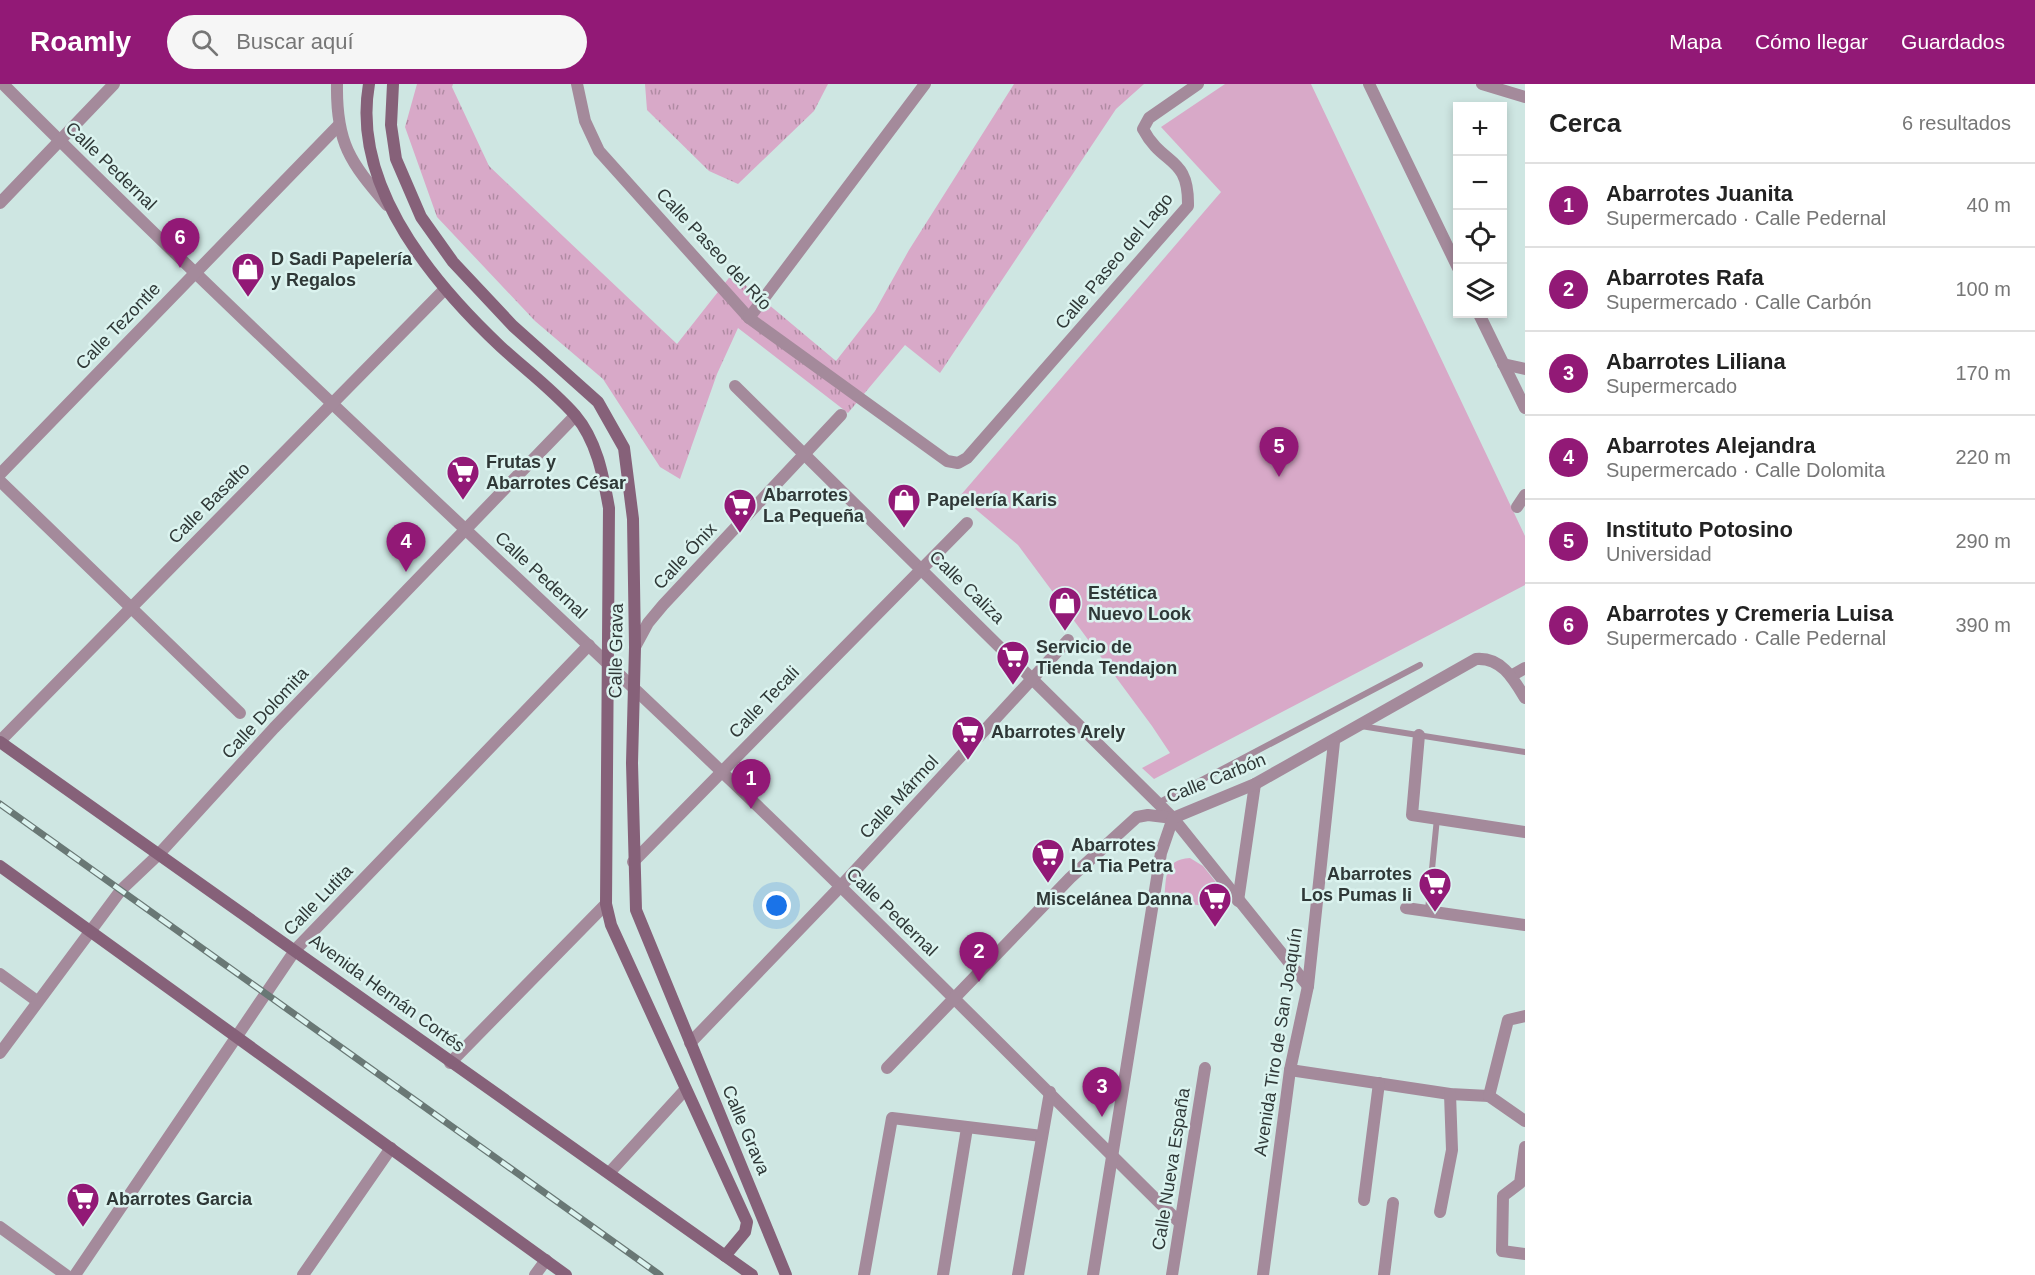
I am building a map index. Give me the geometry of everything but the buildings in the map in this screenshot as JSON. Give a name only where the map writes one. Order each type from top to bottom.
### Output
[{"type":"main road","name":"Calle Grava","points":[[369,84],[368,122],[373,158],[387,205],[444,290],[576,416],[600,458],[609,508],[606,663],[606,904],[611,925],[747,1222],[745,1232],[725,1256]]},
{"type":"main road","name":"Calle Grava","points":[[393,84],[391,125],[396,159],[421,217],[453,262],[513,326],[598,402],[624,448],[633,519],[635,647],[633,862],[636,910],[786,1275]]},
{"type":"main road","name":"Avenida Hernán Cortés","points":[[0,741],[296,948],[450,1063],[610,1172],[752,1275]]},
{"type":"main road","points":[[0,866],[566,1275]]},
{"type":"street","name":"Calle Pedernal","points":[[3,84],[195,272],[722,772],[1050,1092],[1179,1222]]},
{"type":"street","points":[[0,203],[114,84]]},
{"type":"street","points":[[337,84],[338,126],[352,162],[387,205]]},
{"type":"street","name":"Calle Paseo del Río","points":[[577,84],[585,121],[599,151],[749,318],[947,461],[958,463]]},
{"type":"street","points":[[749,318],[925,84]]},
{"type":"street","name":"Calle Paseo del Lago","points":[[958,463],[967,458],[1188,206],[1189,189],[1182,169],[1151,145],[1143,129],[1149,118],[1198,84]]},
{"type":"street","points":[[1369,84],[1456,264]]},
{"type":"street","points":[[1482,84],[1525,97]]},
{"type":"street","name":"Calle Tezontle","points":[[0,474],[338,126]]},
{"type":"street","name":"Calle Basalto","points":[[0,741],[444,290]]},
{"type":"street","points":[[1481,318],[1525,408]]},
{"type":"street","points":[[1503,364],[1525,369]]},
{"type":"street","name":"Calle Caliza","points":[[735,386],[1173,818],[1308,986]]},
{"type":"street","name":"Calle Ónix","points":[[635,647],[648,623],[663,605],[841,415]]},
{"type":"street","name":"Calle Dolomita","points":[[0,1053],[89,929],[120,890],[159,854],[274,728],[576,416]]},
{"type":"street","points":[[0,481],[240,713]]},
{"type":"street","points":[[1517,507],[1525,495]]},
{"type":"street","name":"Calle Tecali","points":[[633,862],[967,523]]},
{"type":"street","name":"Calle Mármol","points":[[690,1043],[840,887],[1068,640]]},
{"type":"street","name":"Calle Lutita","points":[[75,1275],[296,948],[589,645]]},
{"type":"street","name":"Calle Carbón","points":[[887,1068],[1070,878],[1137,817],[1148,815],[1173,818],[1255,784],[1334,742],[1476,659],[1489,658],[1511,676]]},
{"type":"street","points":[[1525,668],[1511,676],[1525,698]]},
{"type":"street","points":[[1419,735],[1412,814],[1525,832]]},
{"type":"street","name":"Avenida Tiro de San Joaquín","points":[[1263,1275],[1290,1070],[1308,986],[1334,742]]},
{"type":"street","points":[[1238,901],[1255,784]]},
{"type":"street","points":[[1093,1275],[1110,1154],[1161,853],[1173,818]]},
{"type":"street","points":[[450,1063],[606,904]]},
{"type":"street","points":[[1406,908],[1525,925]]},
{"type":"street","points":[[0,974],[37,1001]]},
{"type":"street","points":[[1489,1096],[1508,1020],[1525,1016]]},
{"type":"street","name":"Calle Nueva España","points":[[1172,1275],[1205,1068]]},
{"type":"street","points":[[1290,1070],[1450,1095],[1489,1096],[1525,1121]]},
{"type":"street","points":[[1364,1200],[1379,1083]]},
{"type":"street","points":[[610,1172],[685,1090]]},
{"type":"street","points":[[1018,1275],[1050,1092]]},
{"type":"street","points":[[1440,1212],[1452,1150],[1450,1095]]},
{"type":"street","points":[[864,1275],[892,1118],[1042,1136]]},
{"type":"street","points":[[943,1275],[967,1128]]},
{"type":"street","points":[[1525,1147],[1520,1183],[1503,1196],[1502,1251],[1525,1254]]},
{"type":"street","points":[[303,1275],[391,1148]]},
{"type":"street","points":[[1384,1275],[1393,1203]]},
{"type":"street","points":[[0,1227],[66,1275]]},
{"type":"street","points":[[536,1275],[546,1260]]},
{"type":"lane","points":[[1158,803],[1420,665]]},
{"type":"lane","points":[[1360,726],[1525,752]]},
{"type":"lane","points":[[1428,910],[1437,818]]},
{"type":"green space","points":[[417,84],[453,84],[452,87],[489,166],[677,344],[732,274],[836,361],[875,311],[909,250],[1014,84],[1144,84],[1116,109],[940,373],[905,345],[848,413],[738,328],[717,374],[680,479],[660,467],[603,379],[535,321],[437,217],[405,127]]},
{"type":"green space","points":[[645,84],[828,84],[814,111],[738,184],[709,171],[647,110]]},
{"type":"green space","points":[[1225,84],[1311,84],[1525,536],[1525,585],[1154,779],[1142,768],[1170,753],[1152,726],[1018,545],[960,496],[1221,192],[1161,127]]},
{"type":"green space","points":[[1190,858],[1203,866],[1219,886],[1215,907],[1164,901],[1166,878],[1170,867],[1175,862]]},
{"type":"railway","points":[[0,804],[660,1275]]},
{"type":"place","name":"Abarrotes y Cremeria Luisa","points":[[180,268]]},
{"type":"place","name":"D Sadi Papelería y Regalos","points":[[248,298]]},
{"type":"place","name":"Instituto Potosino","points":[[1279,477]]},
{"type":"place","name":"Frutas y Abarrotes César","points":[[463,501]]},
{"type":"place","name":"Papelería Karis","points":[[904,529]]},
{"type":"place","name":"Abarrotes La Pequeña","points":[[740,534]]},
{"type":"place","name":"Abarrotes Alejandra","points":[[406,572]]},
{"type":"place","name":"Estética Nuevo Look","points":[[1065,632]]},
{"type":"place","name":"Servicio de Tienda Tendajon","points":[[1013,686]]},
{"type":"place","name":"Abarrotes Arely","points":[[968,761]]},
{"type":"place","name":"Abarrotes Juanita","points":[[751,809]]},
{"type":"place","name":"Abarrotes La Tia Petra","points":[[1048,884]]},
{"type":"place","name":"Abarrotes Los Pumas Ii","points":[[1435,913]]},
{"type":"place","name":"Miscelánea Danna","points":[[1215,928]]},
{"type":"place","name":"Abarrotes Rafa","points":[[979,982]]},
{"type":"place","name":"Abarrotes Liliana","points":[[1102,1117]]},
{"type":"place","name":"Abarrotes Garcia","points":[[83,1228]]}]
